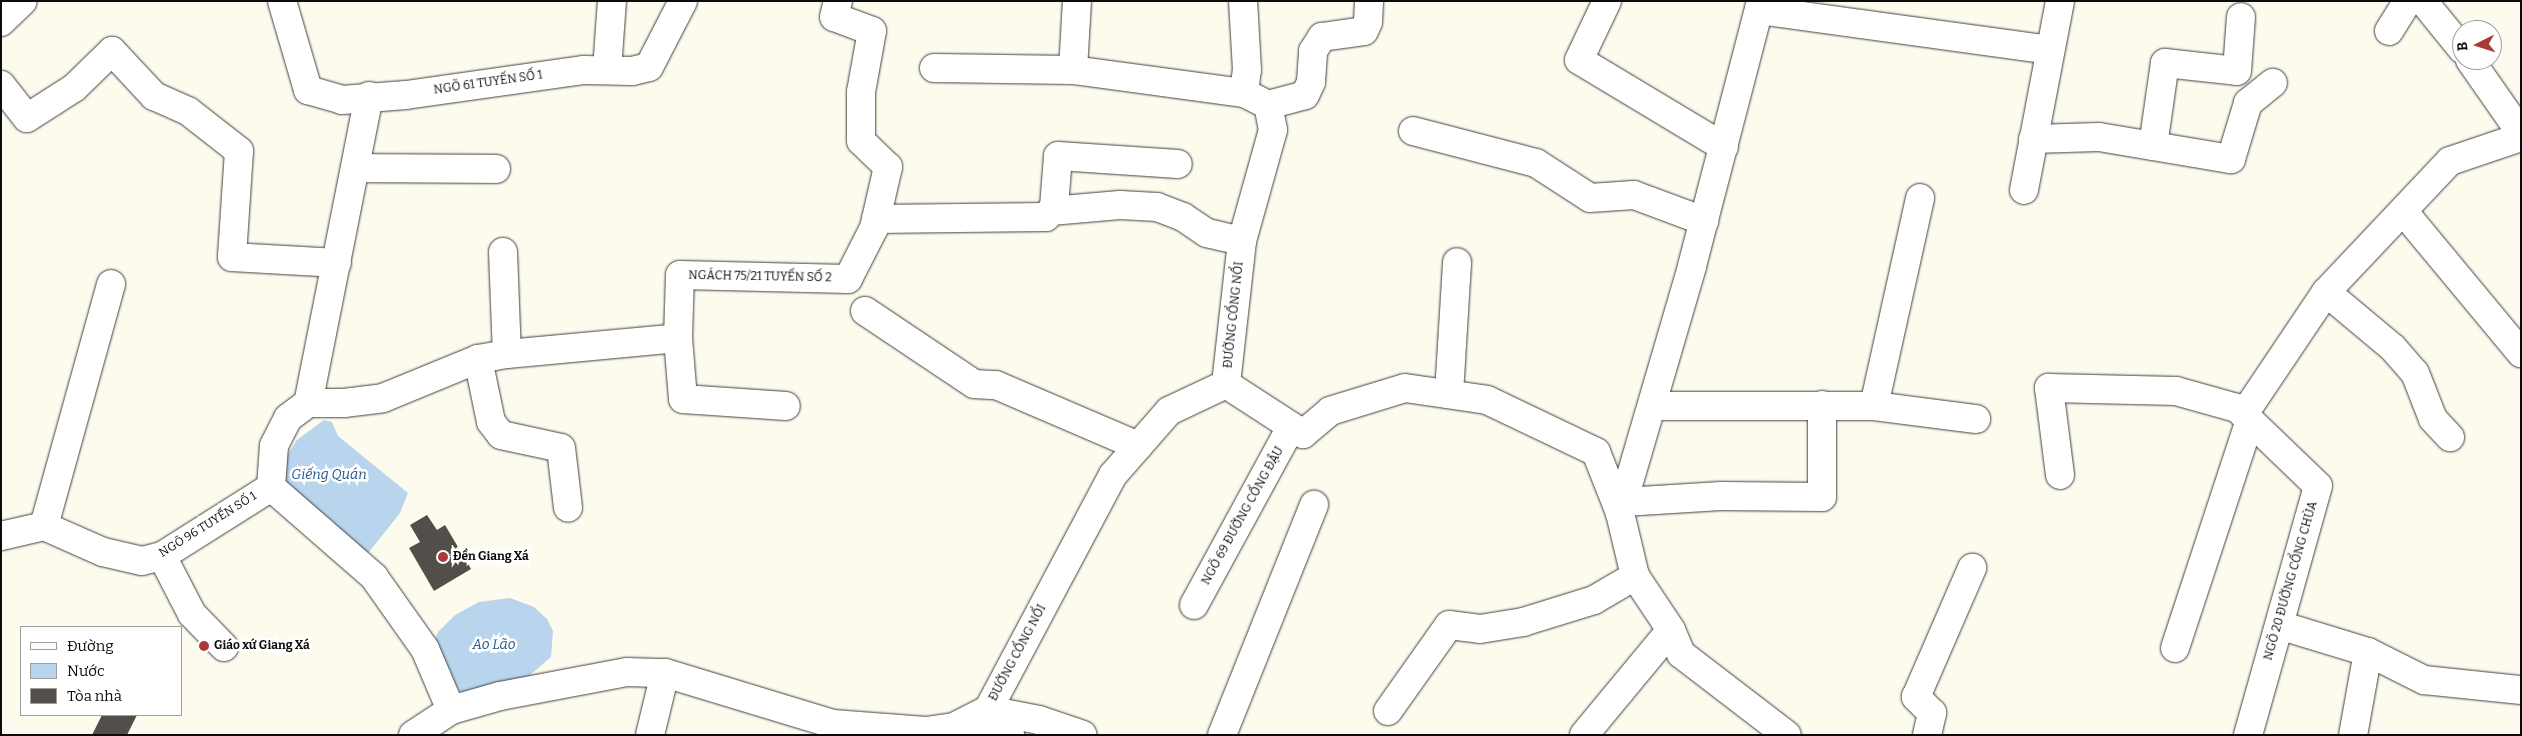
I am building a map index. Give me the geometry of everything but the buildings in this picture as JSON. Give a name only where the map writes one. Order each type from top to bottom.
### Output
[{"type":"street","points":[[1,22],[23,1]]},
{"type":"street","name":"NGÕ 61 TUYẾN SỐ 1","points":[[282,1],[308,90],[342,100],[369,96],[406,95],[512,79],[649,67],[683,1]]},
{"type":"street","points":[[607,70],[612,1]]},
{"type":"street","name":"NGÁCH 75/21 TUYẾN SỐ 2","points":[[678,338],[680,275],[848,279],[876,219],[888,167],[861,141],[861,92],[872,31],[834,17],[838,1]]},
{"type":"street","points":[[1073,70],[1076,1]]},
{"type":"street","points":[[1243,1],[1247,70],[1244,93]]},
{"type":"street","points":[[934,68],[1073,70],[1244,93],[1268,106],[1305,95],[1311,82],[1314,52],[1322,37],[1364,31],[1368,22],[1369,1]]},
{"type":"street","points":[[1607,1],[1579,60],[1724,146]]},
{"type":"street","points":[[2024,190],[2060,1]]},
{"type":"street","points":[[2389,30],[2408,1]]},
{"type":"street","points":[[2423,1],[2452,37]]},
{"type":"street","points":[[1622,507],[1704,221],[1760,6],[2050,50]]},
{"type":"street","points":[[2153,146],[2165,63],[2237,71],[2241,17]]},
{"type":"street","points":[[1,85],[28,118],[74,88],[112,51],[154,96],[188,111],[239,151],[232,257],[337,263]]},
{"type":"street","points":[[2175,648],[2247,417],[2326,292],[2450,161],[2521,135],[2477,70]]},
{"type":"street","points":[[2033,139],[2099,137],[2231,159],[2248,103],[2273,83]]},
{"type":"street","points":[[308,403],[357,168],[369,96]]},
{"type":"street","name":"ĐƯỜNG CỔNG NỔI","points":[[988,710],[1113,475],[1169,412],[1226,384],[1242,241],[1273,130],[1268,106]]},
{"type":"street","points":[[1413,131],[1536,163],[1590,198],[1634,195],[1704,221]]},
{"type":"street","points":[[876,219],[1046,217],[1054,207],[1058,156],[1178,164]]},
{"type":"street","points":[[357,168],[496,169]]},
{"type":"street","points":[[1874,406],[1920,198]]},
{"type":"street","points":[[1051,211],[1120,205],[1157,207],[1183,217],[1207,233],[1242,241]]},
{"type":"street","points":[[2403,211],[2521,353]]},
{"type":"street","points":[[503,252],[506,354]]},
{"type":"street","points":[[1449,394],[1457,262]]},
{"type":"street","points":[[1,536],[44,526],[111,284]]},
{"type":"street","points":[[2326,292],[2393,348],[2415,372],[2433,419],[2450,437]]},
{"type":"street","points":[[865,311],[974,384],[996,385],[1138,446]]},
{"type":"street","points":[[451,710],[424,648],[374,577],[271,486],[274,446],[288,418],[308,403],[344,404],[383,398],[478,359],[506,354],[678,338],[683,399],[786,406]]},
{"type":"street","points":[[478,359],[491,422],[501,435],[561,448],[568,508]]},
{"type":"street","points":[[1226,384],[1302,434],[1330,411],[1405,388],[1487,400],[1596,452],[1622,507],[1636,576],[1671,630],[1682,654],[1783,734]]},
{"type":"street","name":"NGÕ 20 ĐƯỜNG CỔNG CHÙA","points":[[2060,475],[2049,388],[2176,391],[2237,408],[2318,486],[2248,735]]},
{"type":"street","points":[[1652,406],[1874,406],[1976,419]]},
{"type":"street","points":[[1622,507],[1721,496],[1822,497],[1822,406]]},
{"type":"street","name":"NGÕ 69 ĐƯỜNG CỔNG ĐẬU","points":[[1194,605],[1292,427]]},
{"type":"street","name":"NGÕ 96 TUYẾN SỐ 1","points":[[44,526],[103,552],[142,561],[162,556],[271,486]]},
{"type":"street","points":[[1222,735],[1314,505]]},
{"type":"street","points":[[162,556],[192,614],[224,646]]},
{"type":"street","points":[[1928,735],[1932,713],[1916,697],[1972,568]]},
{"type":"street","points":[[1388,711],[1449,625],[1480,629],[1523,622],[1594,600],[1636,576]]},
{"type":"street","points":[[2279,625],[2368,652],[2424,680],[2521,690]]},
{"type":"street","points":[[1584,735],[1671,630]]},
{"type":"street","points":[[2354,735],[2368,652]]},
{"type":"street","points":[[413,735],[451,710],[500,696],[627,672],[665,673],[822,728],[927,733],[954,727],[988,710],[1039,720],[1083,735]]},
{"type":"street","points":[[650,735],[665,673]]},
{"type":"street","points":[[954,727],[992,729],[1010,735]]},
{"type":"water","name":"Giếng Quán","points":[[324,420],[332,422],[338,436],[408,493],[400,513],[369,552],[361,550],[287,488],[280,474],[285,458],[297,440]]},
{"type":"water","name":"Ao Lão","points":[[510,598],[534,607],[547,619],[553,631],[551,657],[523,681],[468,695],[459,690],[445,671],[434,642],[438,632],[455,615],[479,602]]},
{"type":"place","name":"Đền Giang Xá","points":[[443,557]]},
{"type":"place","name":"Giáo xứ Giang Xá","points":[[204,646]]}]
